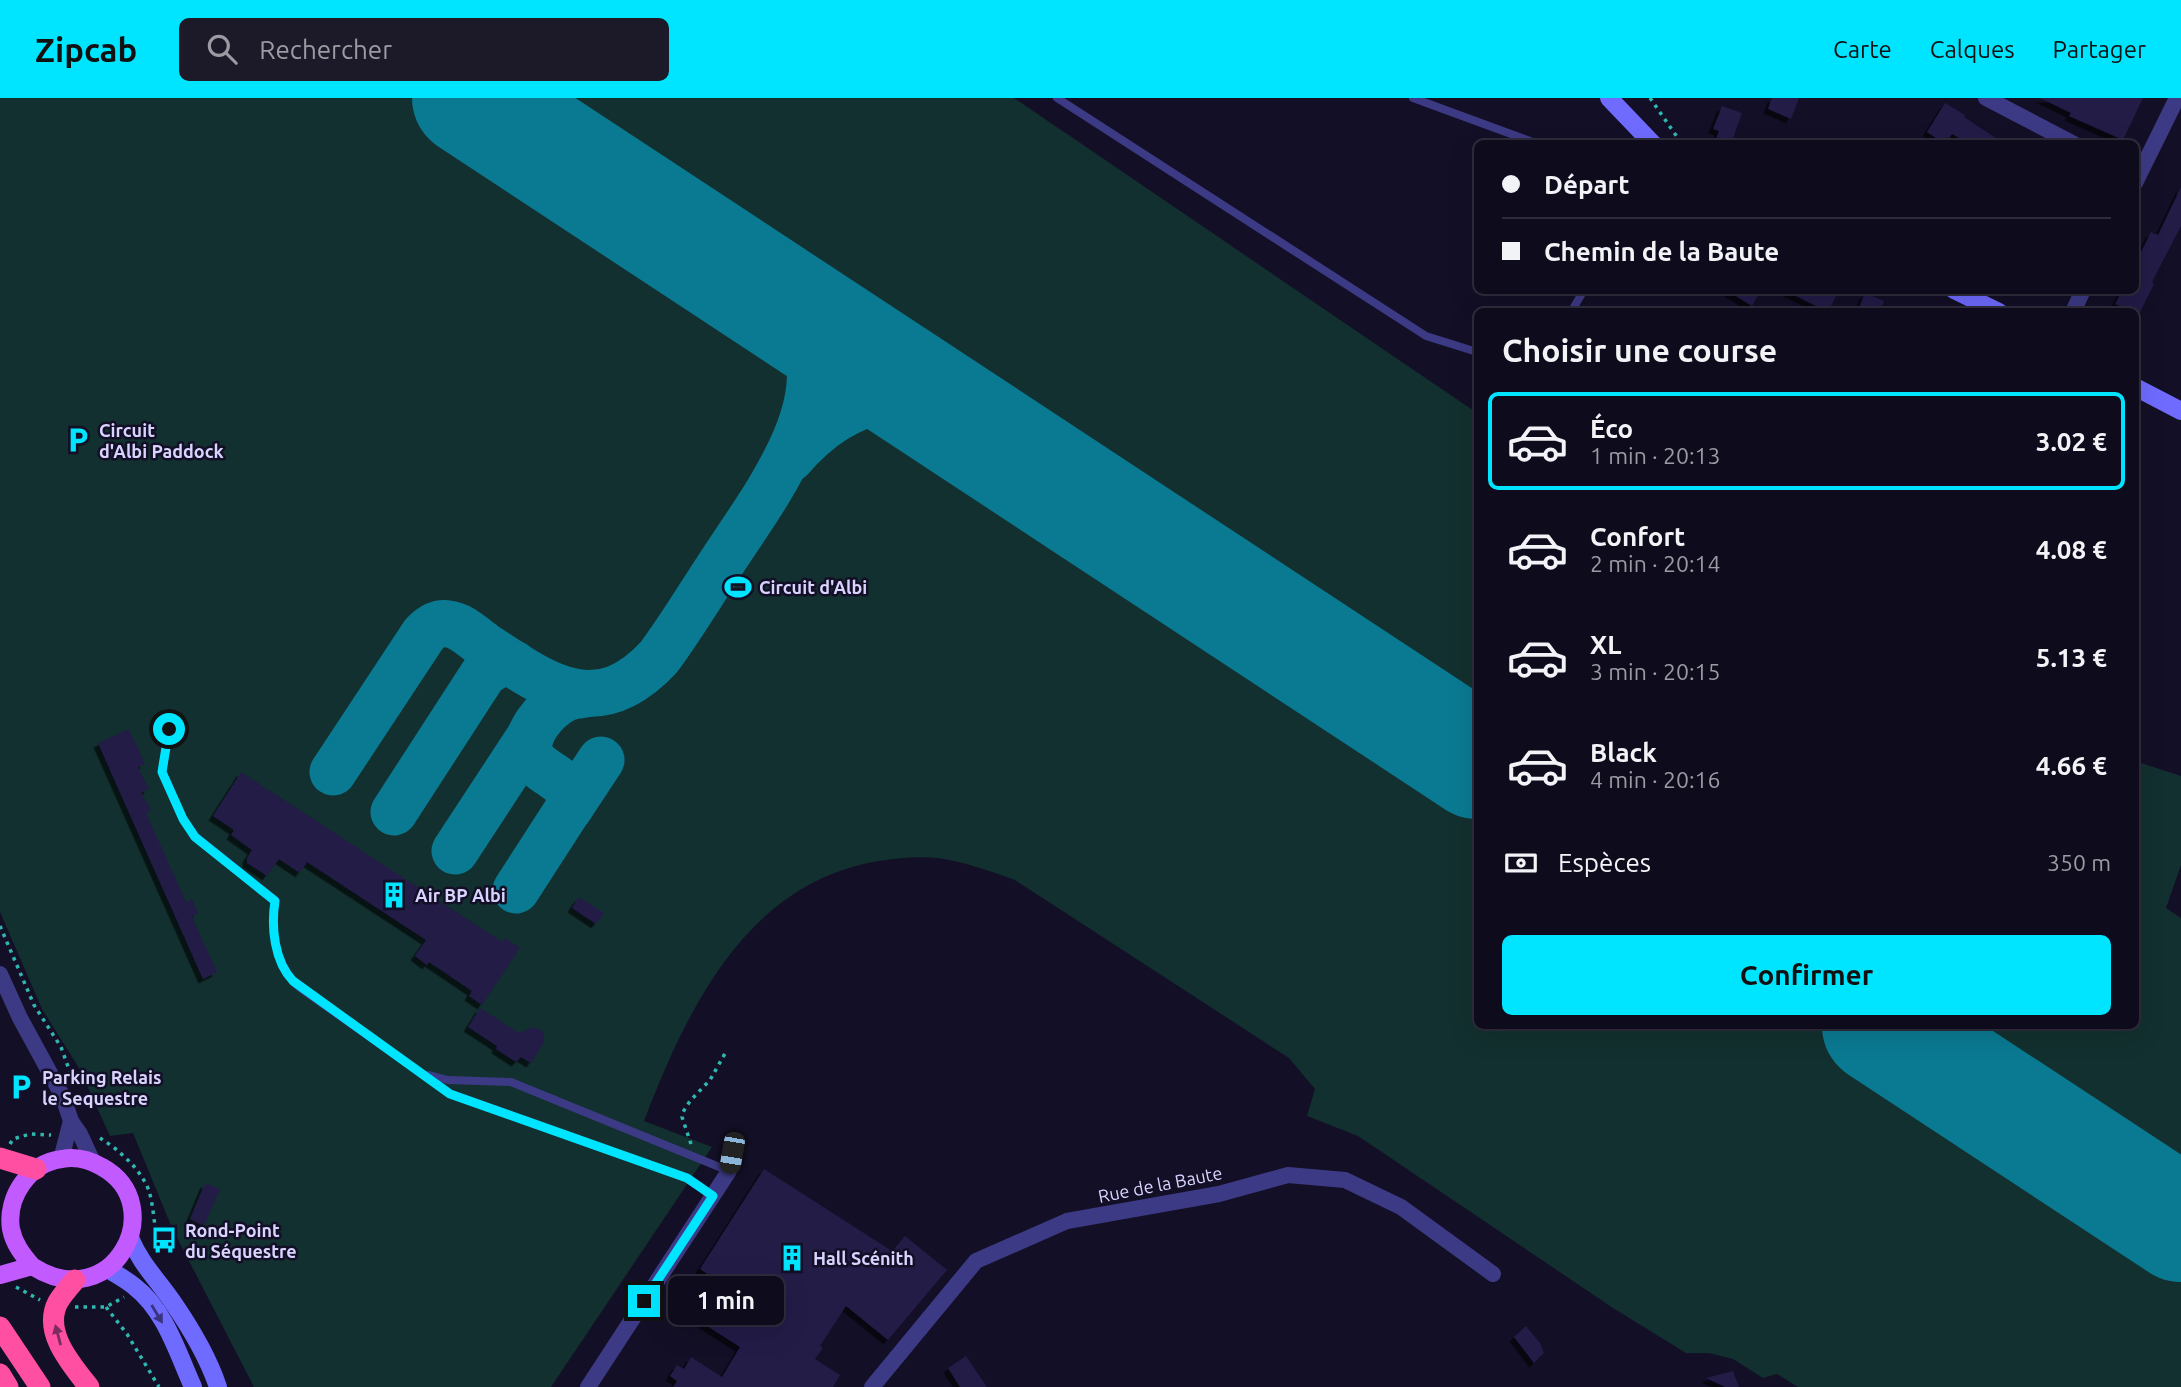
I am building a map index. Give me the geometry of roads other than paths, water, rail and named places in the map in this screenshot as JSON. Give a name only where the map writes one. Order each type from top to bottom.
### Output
[{"type":"highway","points":[[0,1158],[36,1169]]},
{"type":"highway","points":[[75,1280],[57,1304],[55,1336],[68,1360],[89,1387]]},
{"type":"highway","points":[[0,1327],[40,1387]]},
{"type":"highway","points":[[0,1374],[8,1387]]},
{"type":"main road","points":[[77,1158],[93,1162],[109,1171],[122,1184],[130,1201],[133,1219],[130,1238],[121,1255],[108,1269],[92,1277],[59,1279],[45,1274],[32,1266],[6,1236],[15,1195],[36,1169],[61,1159],[77,1158]]},
{"type":"main road","points":[[0,1275],[32,1266]]},
{"type":"street","points":[[1609,98],[1649,140]]},
{"type":"street","points":[[1986,98],[2066,140]]},
{"type":"street","points":[[2139,172],[2177,98]]},
{"type":"street","points":[[1962,294],[1991,308]]},
{"type":"street","points":[[2139,389],[2181,411]]},
{"type":"street","points":[[0,974],[93,1162]]},
{"type":"street","points":[[61,1159],[71,1121]]},
{"type":"street","points":[[588,1387],[729,1171]]},
{"type":"street","name":"Rue de la Baute","points":[[872,1387],[976,1261],[1067,1221],[1219,1194],[1289,1175],[1345,1180],[1401,1207],[1493,1274]]},
{"type":"street","points":[[130,1238],[138,1258],[172,1300],[212,1370],[218,1387]]},
{"type":"street","points":[[108,1269],[137,1288],[153,1306],[193,1387]]},
{"type":"lane","points":[[1057,98],[1426,336],[1474,351]]},
{"type":"lane","points":[[1413,98],[1527,140]]},
{"type":"lane","points":[[169,729],[162,772],[183,819],[195,837],[275,901],[274,935],[286,974],[300,988],[450,1094],[687,1178],[713,1196]]},
{"type":"lane","points":[[420,1072],[448,1080],[511,1082],[729,1171],[732,1153],[736,1149]]},
{"type":"place","name":"Circuit d'Albi Paddock","points":[[78,440]]},
{"type":"place","name":"Circuit d'Albi","points":[[738,587]]},
{"type":"place","name":"Air BP Albi","points":[[394,895]]},
{"type":"place","name":"Parking Relais le Sequestre","points":[[21,1087]]},
{"type":"place","name":"Rond-Point du Séquestre","points":[[164,1240]]},
{"type":"place","name":"Hall Scénith","points":[[792,1258]]}]
